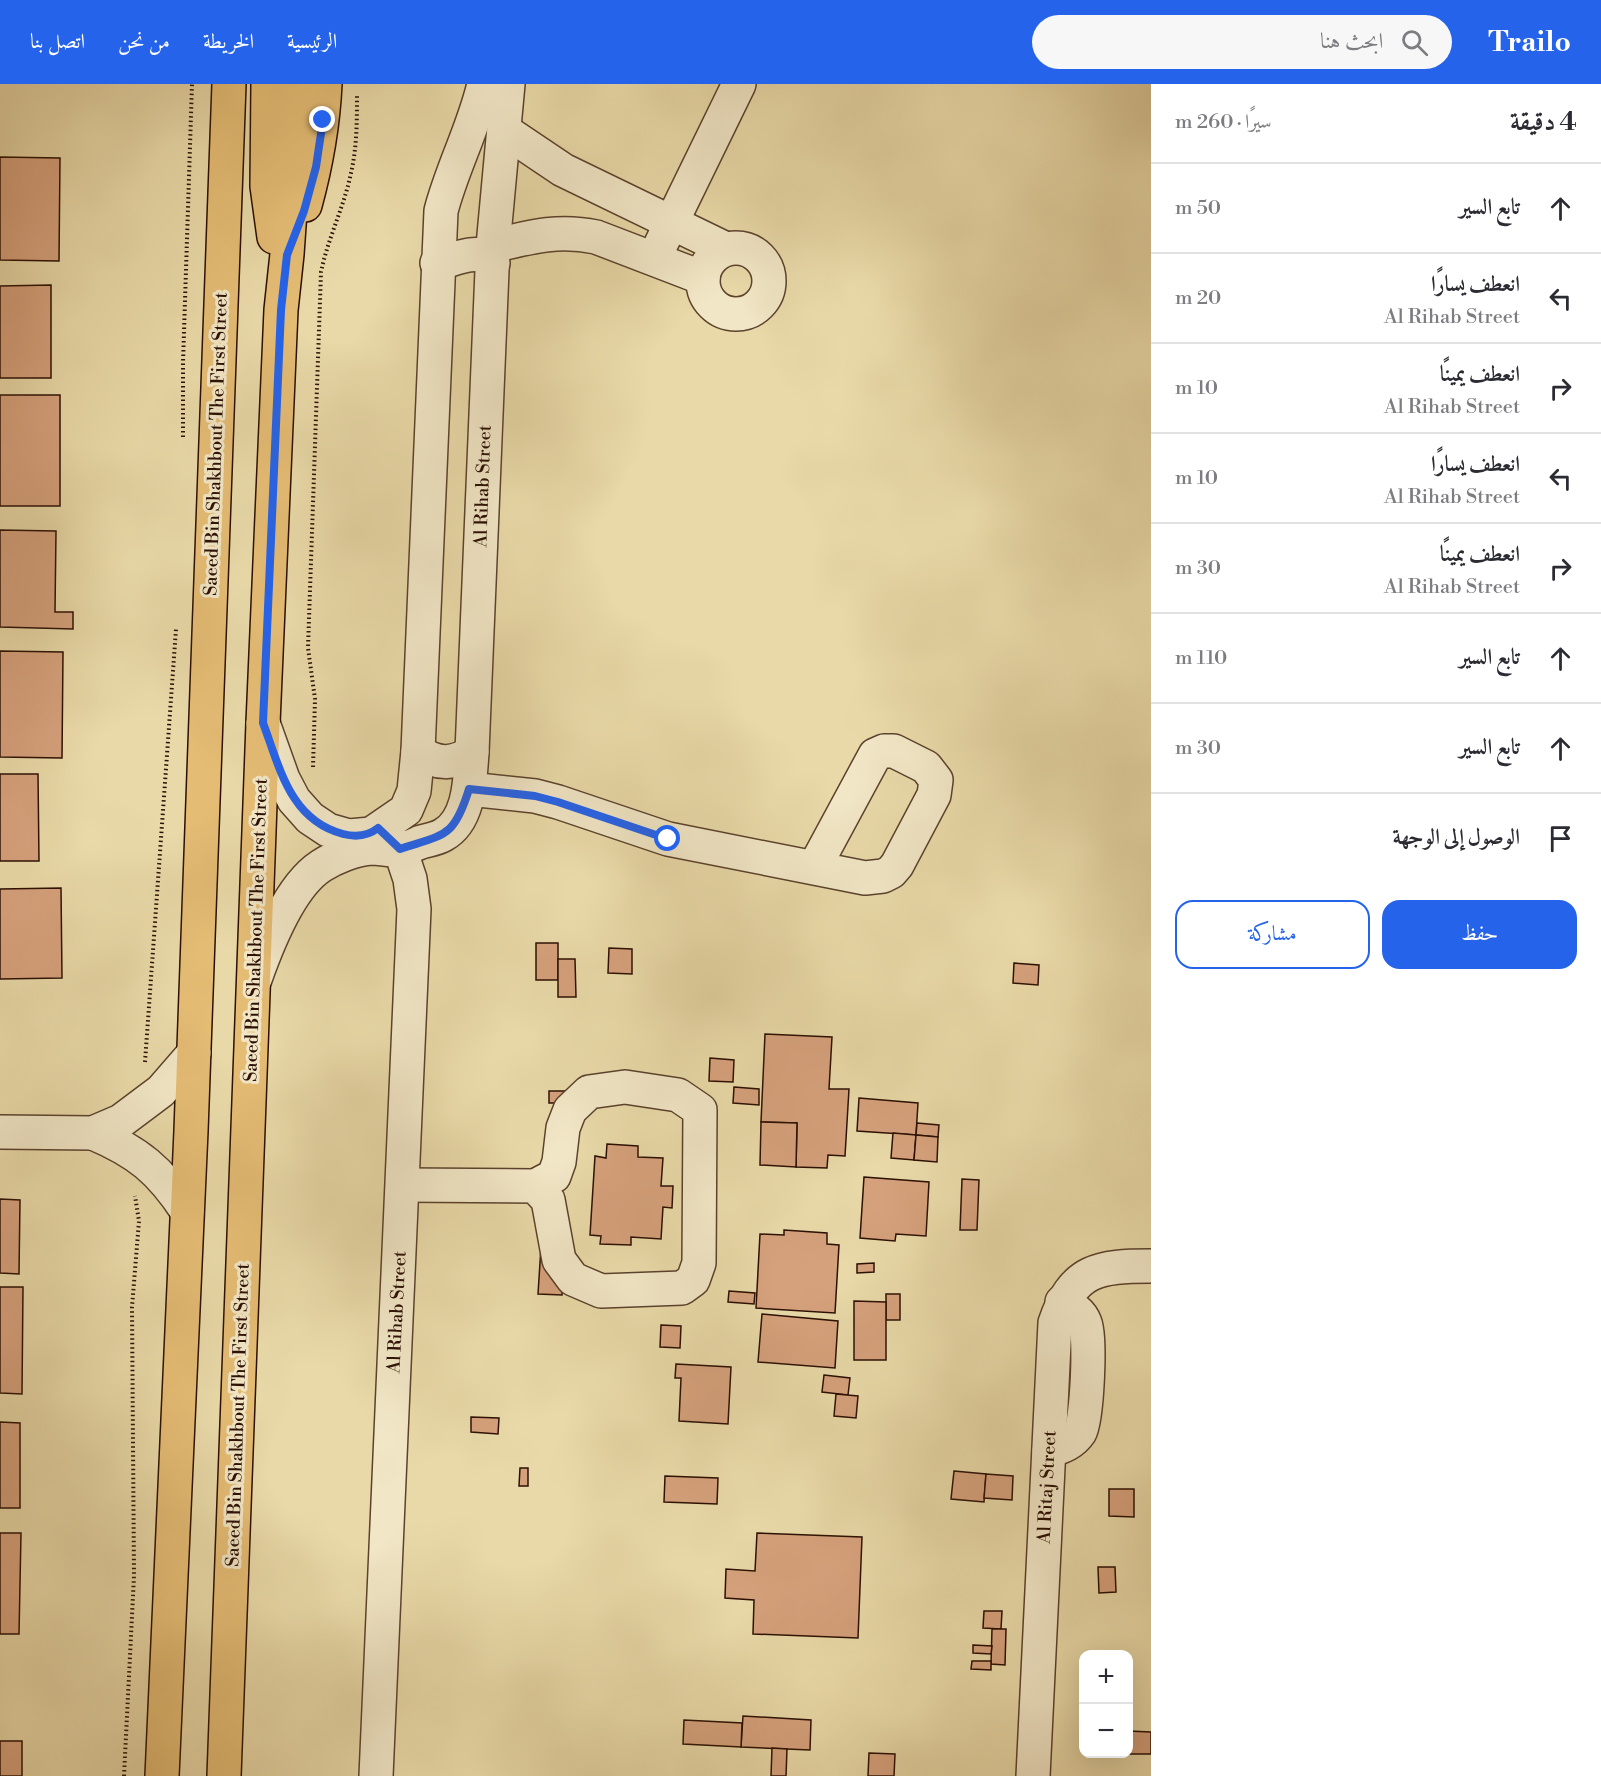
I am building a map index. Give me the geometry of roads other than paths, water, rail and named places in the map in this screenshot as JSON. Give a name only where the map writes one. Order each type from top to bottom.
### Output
[{"type":"main road","name":"Saeed Bin Shakhbout The First Street","points":[[162,1776],[188,1211],[229,84]]},
{"type":"main road","points":[[268,84],[267,186],[272,227],[282,267],[281,310]]},
{"type":"main road","name":"Saeed Bin Shakhbout The First Street","points":[[224,1776],[263,723],[281,310],[299,84]]},
{"type":"main road","points":[[287,255],[304,211],[316,167],[323,120],[325,84]]},
{"type":"street","name":"Al Rihab Street","points":[[254,981],[282,914],[303,883],[318,867],[335,858],[372,848],[389,839],[412,801],[418,751],[441,211],[446,190],[475,116],[484,84]]},
{"type":"street","name":"Al Rihab Street","points":[[263,723],[283,779],[294,800],[310,818],[328,830],[349,836],[371,834],[389,839],[443,835],[462,813],[469,789],[472,752],[493,255],[508,84]]},
{"type":"street","points":[[653,259],[739,84]]},
{"type":"street","points":[[505,131],[563,170],[726,249]]},
{"type":"street","points":[[437,263],[452,261],[469,254],[493,255],[547,234],[580,233],[703,278]]},
{"type":"street","points":[[739,248],[751,251],[762,260],[768,271],[769,283],[765,296],[758,306],[746,312],[734,314],[721,310],[711,302],[704,291],[703,278],[706,265],[714,255],[726,249],[739,248]]},
{"type":"street","points":[[418,751],[435,761],[445,762],[464,758],[472,752]]},
{"type":"street","points":[[469,789],[535,796],[668,839],[814,868]]},
{"type":"street","name":"Al Rihab Street","points":[[376,1776],[414,909],[410,879],[389,839]]},
{"type":"street","points":[[93,1133],[121,1122],[142,1107],[167,1085],[194,1053]]},
{"type":"street","points":[[403,1185],[535,1186],[554,1176],[559,1162],[563,1128],[570,1110],[589,1092],[625,1087],[678,1095],[700,1110],[699,1263],[693,1280],[682,1288],[601,1291],[573,1279],[559,1260],[548,1200],[535,1186]]},
{"type":"street","points":[[0,1132],[93,1133],[120,1144],[158,1173],[188,1211]]},
{"type":"street","name":"Al Ritaj Street","points":[[1033,1776],[1055,1323],[1062,1302],[1075,1284],[1094,1272],[1115,1266],[1151,1266]]}]
